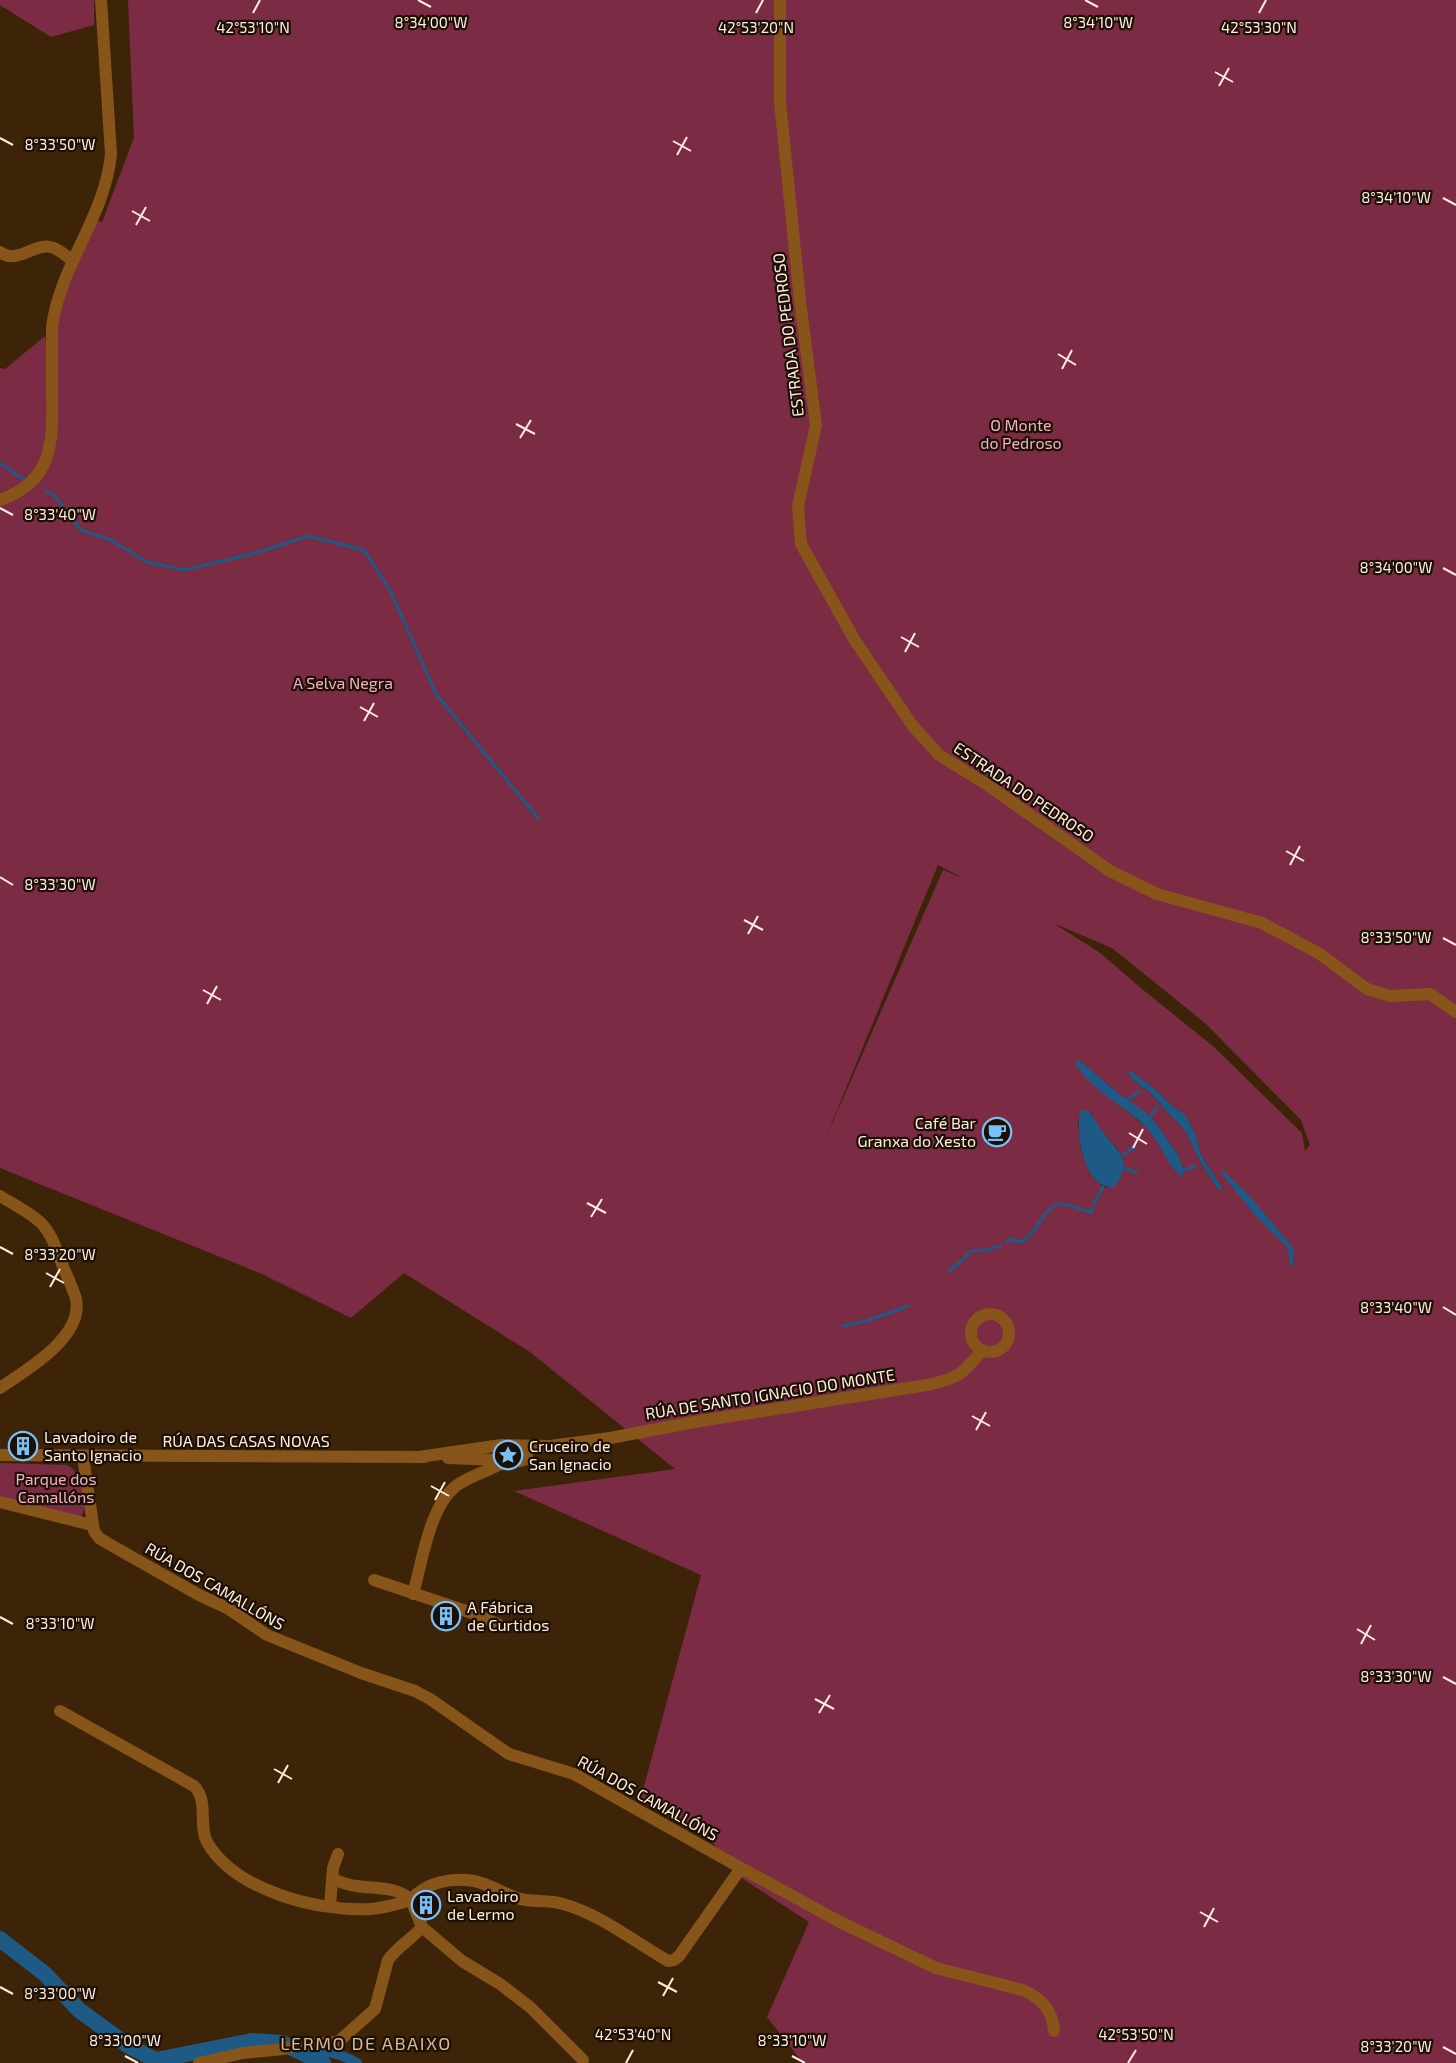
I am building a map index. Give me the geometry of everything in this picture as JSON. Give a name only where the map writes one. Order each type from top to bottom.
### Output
[{"type":"street","points":[[0,500],[15,494],[33,480],[49,454],[53,431],[52,327],[57,299],[72,260],[100,202],[110,169],[101,0]]},
{"type":"street","name":"ESTRADA DO PEDROSO","points":[[780,0],[780,102],[800,301],[816,425],[798,506],[801,544],[854,639],[912,725],[939,755],[988,786],[1110,871],[1157,894],[1262,923],[1320,954],[1367,989],[1390,996],[1430,994],[1456,1012]]},
{"type":"street","points":[[0,252],[14,257],[51,247],[72,260]]},
{"type":"street","points":[[0,1196],[41,1223],[55,1245],[76,1299],[76,1314],[62,1340],[49,1353],[0,1388]]},
{"type":"street","name":"RÚA DE SANTO IGNACIO DO MONTE","points":[[550,1446],[610,1438],[951,1380],[963,1373],[982,1350]]},
{"type":"street","name":"RÚA DAS CASAS NOVAS","points":[[419,1457],[501,1445],[550,1446]]},
{"type":"street","points":[[526,1459],[530,1446]]},
{"type":"street","name":"RÚA DAS CASAS NOVAS","points":[[0,1455],[419,1457],[519,1461],[550,1446]]},
{"type":"street","points":[[0,1502],[92,1525],[83,1457]]},
{"type":"street","points":[[413,1594],[429,1534],[449,1492],[464,1481],[506,1461]]},
{"type":"street","name":"RÚA DOS CAMALLÓNS","points":[[92,1525],[96,1535],[102,1540],[199,1595],[227,1608],[267,1635],[361,1673],[415,1691],[509,1754],[574,1774],[840,1922],[936,1968],[1023,1990],[1033,1995],[1041,2000],[1051,2013],[1054,2031]]},
{"type":"street","points":[[374,1580],[498,1623]]},
{"type":"street","points":[[60,1712],[194,1786],[201,1795],[206,1839],[218,1857],[247,1880],[287,1899],[330,1906],[371,1909],[394,1906],[411,1900],[425,1887],[438,1883],[459,1880],[476,1881],[520,1899],[553,1901],[590,1914],[671,1961],[679,1956],[741,1868]]},
{"type":"street","points":[[330,1906],[333,1868],[338,1854]]},
{"type":"street","points":[[333,1879],[354,1886],[384,1888],[402,1893],[411,1900],[422,1927],[462,1960],[500,1984],[530,2007],[583,2060]]},
{"type":"street","points":[[199,2063],[243,2053],[284,2049],[303,2044],[338,2042],[370,2015],[378,2001],[388,1960],[422,1927]]},
{"type":"green space","points":[[0,0],[94,0],[94,25],[51,37],[0,5]]},
{"type":"green space","points":[[128,0],[1456,0],[1456,2063],[803,2063],[767,2017],[809,1922],[743,1879],[708,1837],[640,1801],[701,1575],[514,1491],[675,1469],[530,1352],[404,1273],[351,1318],[260,1273],[0,1168],[0,368],[5,369],[45,336],[59,422],[55,366],[60,311],[81,254],[98,221],[102,222],[134,138]],"holes":[[[938,865],[965,879],[943,870],[823,1144]],[[1053,923],[1112,948],[1205,1023],[1301,1120],[1310,1145],[1305,1151],[1302,1133],[1214,1047],[1099,952]],[[1076,1060],[1083,1063],[1119,1094],[1152,1118],[1177,1153],[1184,1170],[1168,1160],[1163,1148],[1149,1130],[1079,1070]],[[1131,1071],[1155,1089],[1173,1107],[1184,1113],[1195,1133],[1201,1155],[1223,1189],[1218,1190],[1186,1132],[1150,1093],[1132,1079],[1129,1072]],[[1091,1113],[1100,1129],[1121,1155],[1123,1171],[1106,1188],[1098,1183],[1087,1168],[1081,1149],[1078,1120]]]},
{"type":"green space","name":"Parque dos Camallóns","points":[[0,1463],[67,1465],[78,1476],[85,1490],[83,1513],[78,1520],[0,1500]]},
{"type":"water","points":[[1076,1060],[1083,1063],[1119,1094],[1152,1118],[1177,1153],[1184,1170],[1182,1177],[1173,1168],[1150,1132],[1091,1083],[1082,1074],[1075,1063]]},
{"type":"water","points":[[1131,1071],[1155,1089],[1173,1107],[1184,1113],[1195,1133],[1201,1155],[1223,1189],[1218,1190],[1186,1132],[1150,1093],[1132,1079],[1128,1072]]},
{"type":"water","points":[[1085,1110],[1093,1116],[1122,1157],[1123,1170],[1114,1187],[1104,1185],[1095,1179],[1084,1158],[1079,1121],[1080,1111]]},
{"type":"water","points":[[1221,1169],[1248,1194],[1293,1248],[1293,1266],[1289,1265],[1290,1257],[1287,1247],[1254,1214],[1221,1173]]},
{"type":"waterway","points":[[0,463],[23,479]]},
{"type":"waterway","points":[[46,491],[54,495],[81,530],[111,540],[147,562],[185,570],[255,553],[308,536],[364,550],[391,592],[436,694],[538,818]]},
{"type":"waterway","points":[[1127,1100],[1139,1092]]},
{"type":"waterway","points":[[1150,1117],[1157,1107]]},
{"type":"waterway","points":[[1122,1155],[1135,1147]]},
{"type":"waterway","points":[[1184,1170],[1195,1166]]},
{"type":"waterway","points":[[1124,1168],[1137,1173]]},
{"type":"waterway","points":[[1094,1204],[1103,1187]]},
{"type":"waterway","points":[[1006,1242],[1011,1239],[1022,1242],[1053,1206],[1068,1205],[1092,1212],[1092,1209]]},
{"type":"waterway","points":[[949,1271],[970,1251],[1000,1246]]},
{"type":"waterway","points":[[843,1326],[866,1321],[908,1306]]},
{"type":"waterway","points":[[0,1939],[45,1974],[79,2010],[127,2045],[156,2060],[252,2041],[282,2043],[323,2063]]},
{"type":"waterway","points":[[302,2051],[330,2052],[357,2063]]},
{"type":"place","name":"Café Bar Granxa do Xesto","points":[[997,1132]]},
{"type":"place","name":"Lavadoiro de Santo Ignacio","points":[[23,1446]]},
{"type":"place","name":"Cruceiro de San Ignacio","points":[[508,1455]]},
{"type":"place","name":"A Fábrica de Curtidos","points":[[446,1616]]},
{"type":"place","name":"Lavadoiro de Lermo","points":[[426,1905]]},
{"type":"district","name":"LERMO DE ABAIXO","points":[[366,2044]]},
{"type":"park label","name":"O Monte do Pedroso","points":[[1021,434]]},
{"type":"park label","name":"A Selva Negra","points":[[343,683]]}]
